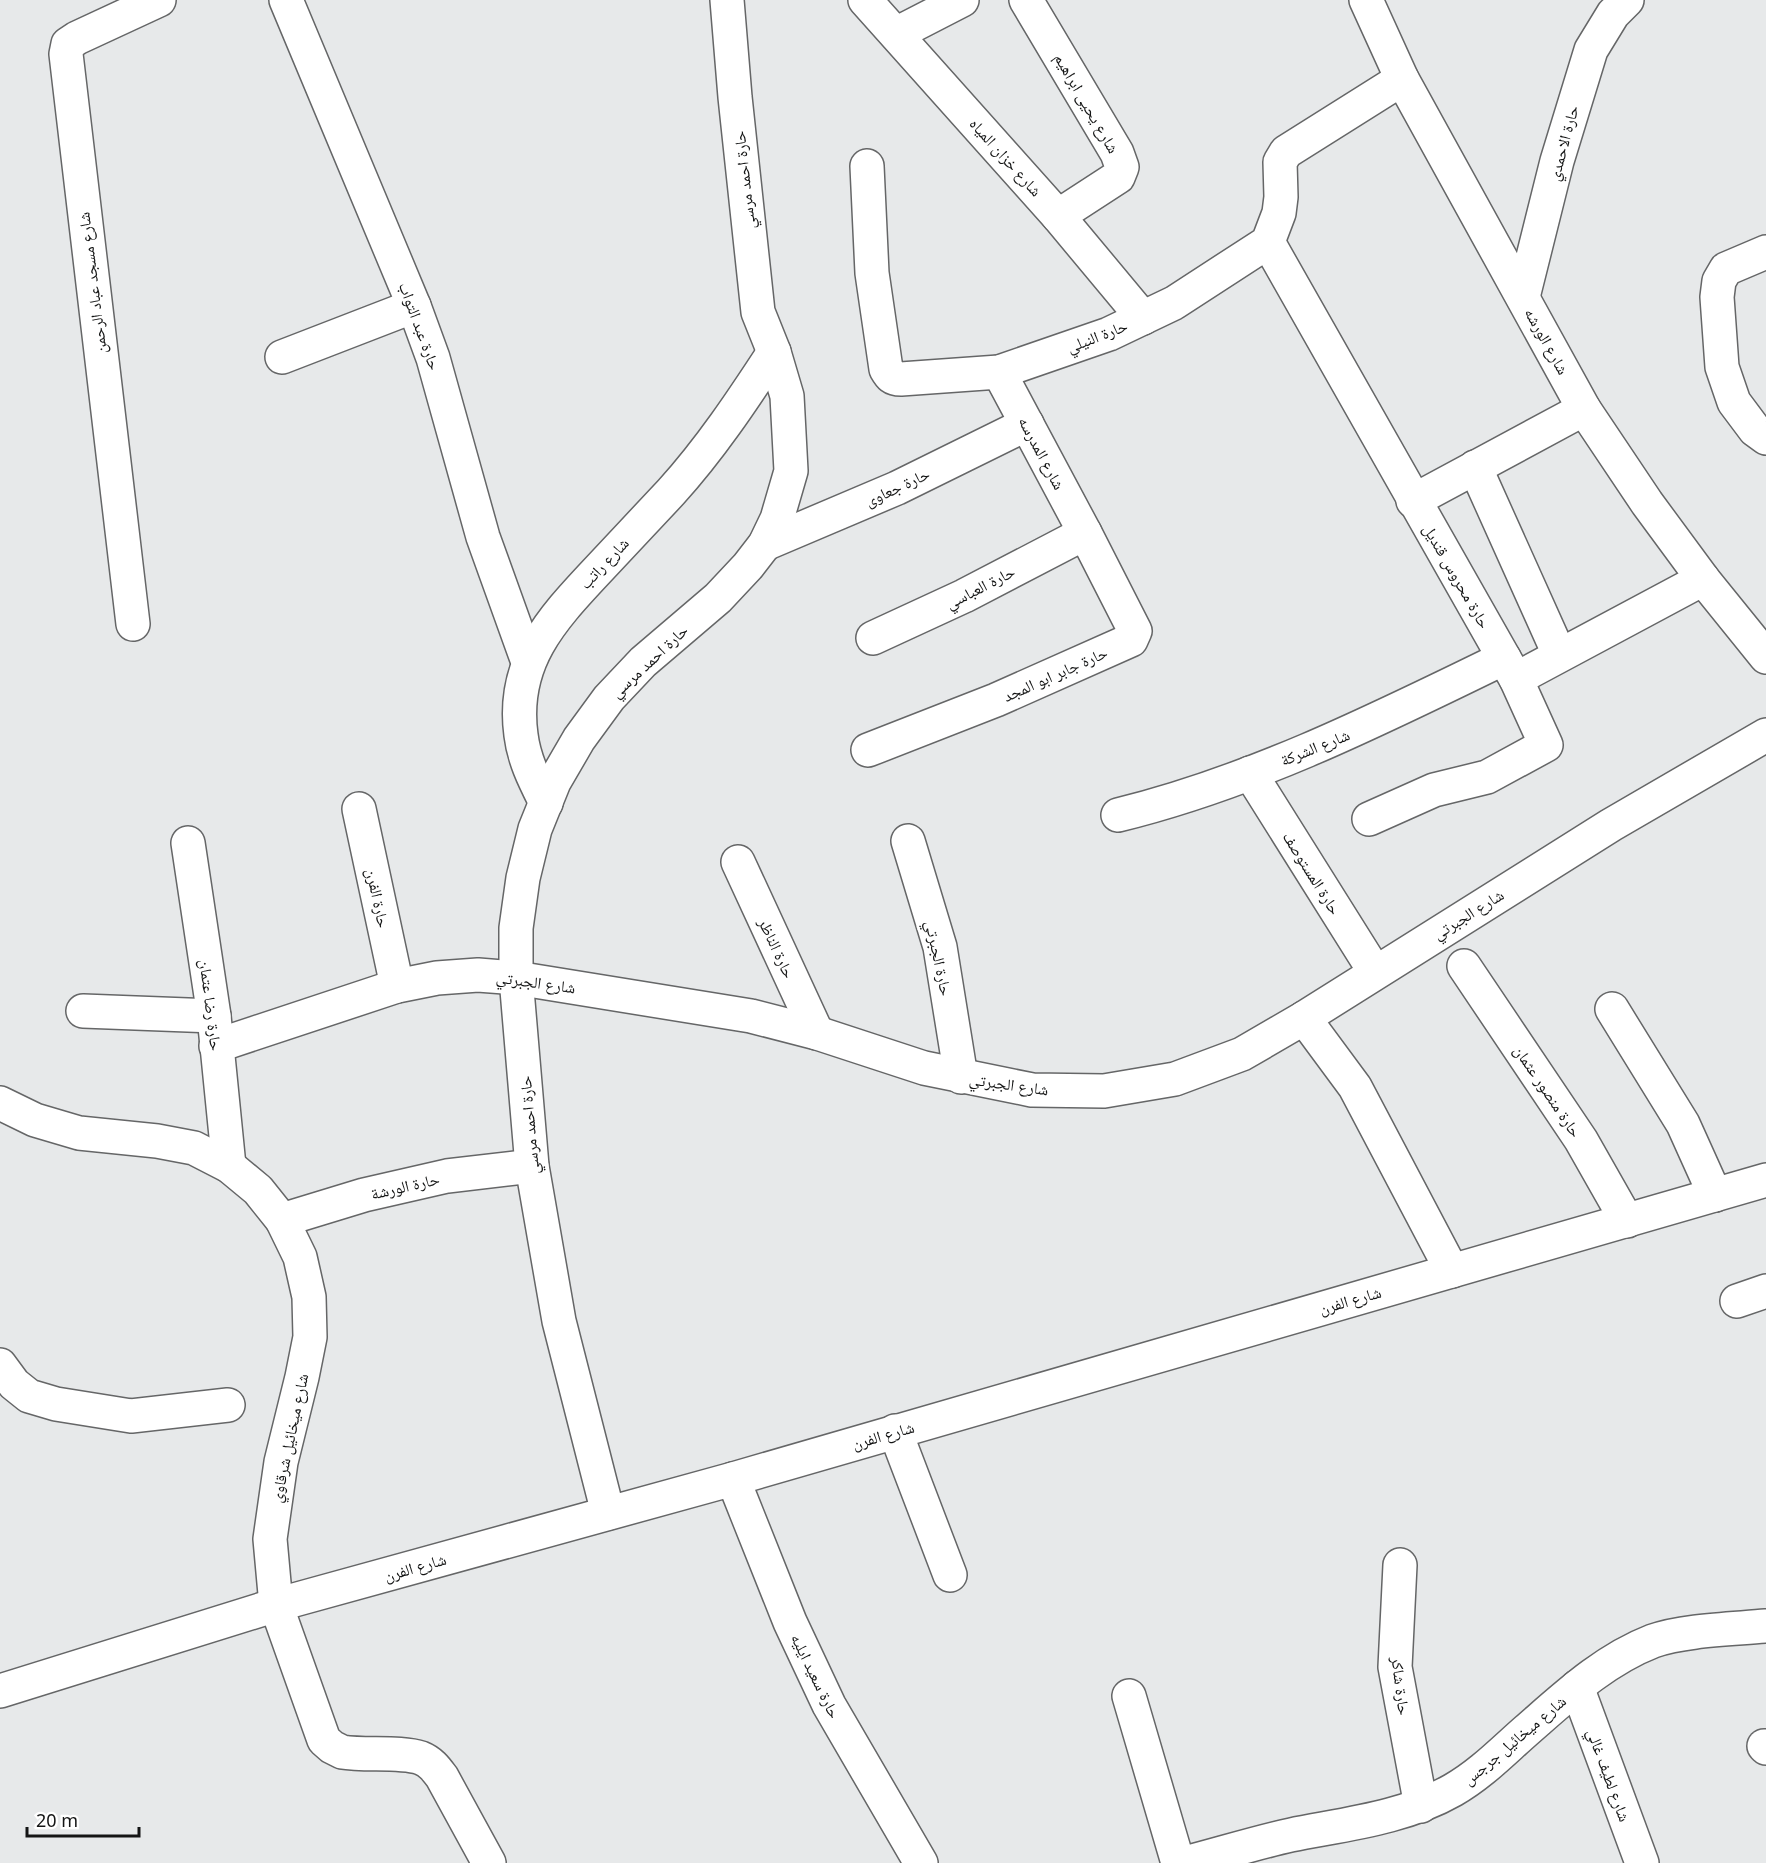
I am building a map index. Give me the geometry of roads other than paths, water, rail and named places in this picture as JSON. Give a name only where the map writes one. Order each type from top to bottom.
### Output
[{"type":"street","name":"شارع مسجد عباد الرحمن","points":[[133,624],[66,54],[68,44],[159,0]]},
{"type":"street","name":"حارة عبد التواب","points":[[286,0],[414,306],[433,357],[483,537],[528,662]]},
{"type":"street","name":"حارة احمد مرسي","points":[[608,1513],[559,1321],[532,1166],[516,978],[516,928],[523,878],[535,829],[554,783],[579,739],[609,698],[643,662],[718,598],[748,566],[765,544],[777,519],[791,471],[787,396],[774,352],[758,312],[735,97],[728,0]]},
{"type":"street","name":"شارع خزان المياه","points":[[865,0],[1059,216],[1143,318]]},
{"type":"street","points":[[896,34],[962,0]]},
{"type":"street","name":"شارع يحيى ابراهيم","points":[[1026,0],[1117,153],[1122,167],[1118,177],[1059,216]]},
{"type":"street","name":"شارع الورشه","points":[[1366,0],[1402,80],[1584,408],[1647,503],[1703,579],[1766,657]]},
{"type":"street","name":"حارة الاحمدي","points":[[1523,297],[1557,161],[1591,50],[1613,14],[1627,0]]},
{"type":"street","points":[[1268,242],[1279,213],[1282,156],[1402,80]]},
{"type":"street","name":"حارة النيلي","points":[[867,166],[872,273],[886,369],[894,379],[999,372],[1109,334],[1174,303],[1268,242]]},
{"type":"street","name":"حارة محروس قنديل","points":[[1268,242],[1510,669],[1546,745],[1487,777],[1434,790],[1369,819]]},
{"type":"street","points":[[1766,252],[1726,269],[1719,281],[1717,297],[1722,367],[1734,402],[1755,429],[1766,438]]},
{"type":"street","points":[[282,357],[414,306]]},
{"type":"street","name":"شارع راتب","points":[[546,803],[529,770],[520,735],[520,698],[528,662],[541,637],[558,613],[672,490],[743,400],[774,352]]},
{"type":"street","name":"شارع المدرسه","points":[[999,372],[1085,533]]},
{"type":"street","points":[[1413,501],[1584,408]]},
{"type":"street","name":"حارة جعاوى","points":[[765,544],[897,488],[1027,424]]},
{"type":"street","points":[[1475,467],[1559,654]]},
{"type":"street","name":"حارة العباسي","points":[[873,638],[964,596],[1085,533]]},
{"type":"street","name":"حارة جابر ابو المجد","points":[[868,750],[996,700],[1131,640],[1135,631],[1085,533]]},
{"type":"street","name":"شارع الشركة","points":[[1118,815],[1250,773],[1510,669],[1559,654],[1703,579]]},
{"type":"street","name":"شارع الجبرتي","points":[[215,1031],[437,978],[478,975],[516,978],[751,1016],[817,1033],[924,1068],[1032,1090],[1104,1091],[1175,1079],[1242,1054],[1304,1018],[1611,825],[1766,735]]},
{"type":"street","name":"حارة المستوصف","points":[[1250,773],[1375,972]]},
{"type":"street","name":"حارة الفرن","points":[[359,809],[397,987]]},
{"type":"street","name":"حارة الجبرتي","points":[[908,841],[940,947],[962,1077]]},
{"type":"street","name":"حارة رضا عتمان","points":[[188,843],[215,1031],[229,1166]]},
{"type":"street","name":"حارة الناظر","points":[[738,862],[817,1033]]},
{"type":"street","name":"حارة منصور عثمان","points":[[1464,966],[1581,1140],[1627,1221]]},
{"type":"street","points":[[1612,1009],[1683,1124],[1715,1195]]},
{"type":"street","points":[[83,1011],[215,1031]]},
{"type":"street","points":[[1304,1018],[1355,1087],[1452,1271]]},
{"type":"street","name":"شارع ميخائيل شرقاوي","points":[[0,1103],[35,1120],[79,1133],[157,1141],[194,1148],[229,1166],[258,1190],[282,1220],[300,1257],[309,1297],[310,1337],[281,1462],[270,1539],[276,1605],[324,1740],[342,1752],[422,1758],[434,1766],[489,1863]]},
{"type":"street","name":"حارة الورشة","points":[[282,1220],[364,1195],[447,1176],[532,1166]]},
{"type":"street","name":"شارع الفرن","points":[[0,1691],[276,1605],[733,1479],[1766,1180]]},
{"type":"street","points":[[0,1365],[14,1384],[29,1396],[56,1404],[131,1416],[228,1405]]},
{"type":"street","points":[[895,1431],[950,1575]]},
{"type":"street","name":"حارة سعيد ايليه","points":[[733,1479],[790,1622],[829,1705],[921,1863]]},
{"type":"street","name":"حارة شاكر","points":[[1400,1565],[1395,1667],[1421,1806]]},
{"type":"street","name":"شارع ميخائيل جرجس","points":[[1185,1863],[1225,1858],[1289,1836],[1421,1806],[1454,1790],[1484,1769],[1576,1687],[1613,1660],[1655,1640],[1697,1632],[1766,1626]]},
{"type":"street","name":"شارع لطيف غالي","points":[[1576,1687],[1642,1863]]},
{"type":"street","points":[[1129,1696],[1178,1863]]}]
